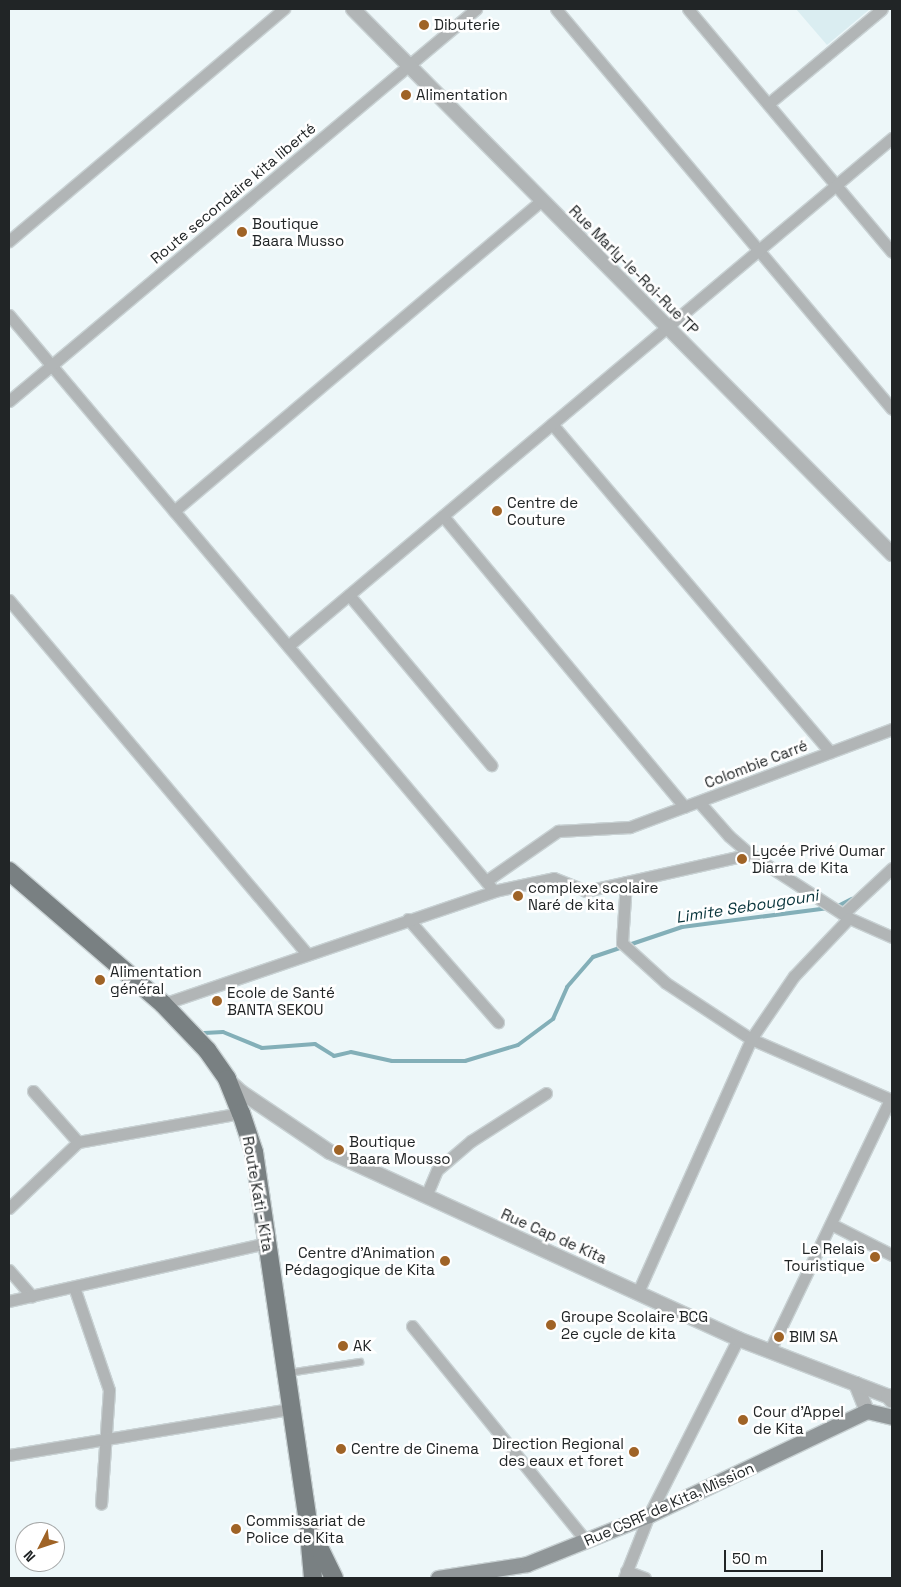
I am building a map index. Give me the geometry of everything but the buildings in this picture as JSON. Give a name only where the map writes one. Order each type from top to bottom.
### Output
[{"type":"main road","name":"Route Kati - Kita","points":[[9,871],[163,1004],[207,1050],[227,1079],[242,1114],[254,1152],[308,1523],[313,1578]]},
{"type":"main road","name":"Rue CSRF de Kita, Mission","points":[[438,1578],[526,1564],[587,1542],[649,1516],[867,1411]]},
{"type":"main road","points":[[867,1411],[892,1416]]},
{"type":"main road","name":"Route Kati - Kita","points":[[308,1523],[319,1551],[334,1578]]},
{"type":"main road","points":[[322,1578],[330,1578]]},
{"type":"street","points":[[9,241],[284,9]]},
{"type":"street","name":"Rue Marly-le-Roi-Rue TP","points":[[353,9],[892,554]]},
{"type":"street","name":"Route secondaire kita liberté","points":[[9,401],[476,9]]},
{"type":"street","points":[[556,9],[892,409]]},
{"type":"street","points":[[688,9],[892,252]]},
{"type":"street","points":[[768,104],[882,9]]},
{"type":"street","points":[[288,646],[892,138]]},
{"type":"street","points":[[174,511],[542,200]]},
{"type":"street","points":[[9,315],[494,891]]},
{"type":"street","points":[[552,424],[830,752]]},
{"type":"street","points":[[443,516],[685,807]]},
{"type":"street","points":[[349,595],[491,765]]},
{"type":"street","points":[[9,600],[306,953]]},
{"type":"street","name":"Colombie Carré","points":[[486,881],[558,831],[630,827],[892,729]]},
{"type":"street","points":[[698,802],[729,836],[750,854],[846,916],[892,937]]},
{"type":"street","points":[[163,1004],[306,953],[494,891],[554,878],[586,891],[750,854]]},
{"type":"street","points":[[638,1292],[751,1038],[794,976],[846,916],[892,868]]},
{"type":"street","points":[[626,882],[622,943],[666,983],[751,1038],[891,1100],[770,1350]]},
{"type":"street","points":[[408,920],[498,1022]]},
{"type":"street","name":"Rue Cap de Kita","points":[[227,1079],[241,1092],[330,1152],[738,1339],[888,1396],[892,1401]]},
{"type":"street","points":[[33,1091],[78,1142]]},
{"type":"street","points":[[426,1196],[437,1170],[464,1146],[546,1093]]},
{"type":"street","points":[[9,1208],[78,1142],[242,1114]]},
{"type":"street","points":[[831,1224],[892,1255]]},
{"type":"street","points":[[9,1301],[267,1243]]},
{"type":"street","points":[[9,1270],[32,1296]]},
{"type":"street","points":[[74,1286],[108,1390],[101,1504]]},
{"type":"street","points":[[412,1326],[587,1542]]},
{"type":"street","points":[[645,1578],[625,1574],[649,1516],[738,1339]]},
{"type":"street","points":[[856,1384],[867,1411]]},
{"type":"street","points":[[9,1455],[291,1409]]},
{"type":"lane","points":[[286,1373],[360,1362]]},
{"type":"shaded area","points":[[796,9],[870,9],[827,45]]},
{"type":"waterway","name":"Limite Sebougouni","points":[[836,907],[852,899]]},
{"type":"waterway","name":"Limite Sebougouni","points":[[204,1033],[223,1032],[262,1048],[315,1044],[334,1056],[351,1052],[392,1061],[465,1061],[518,1045],[553,1019],[567,987],[593,957],[682,927],[829,908]]},
{"type":"place","name":"Dibuterie","points":[[424,25]]},
{"type":"place","name":"Alimentation","points":[[406,95]]},
{"type":"place","name":"Boutique Baara Musso","points":[[242,232]]},
{"type":"place","name":"Centre de Couture","points":[[497,511]]},
{"type":"place","name":"Lycée Privé Oumar Diarra de Kita","points":[[742,859]]},
{"type":"place","name":"complexe scolaire Naré de kita","points":[[518,896]]},
{"type":"place","name":"Alimentation général","points":[[100,980]]},
{"type":"place","name":"Ecole de Santé BANTA SEKOU","points":[[217,1001]]},
{"type":"place","name":"Boutique Baara Mousso","points":[[339,1150]]},
{"type":"place","name":"Le Relais Touristique","points":[[875,1257]]},
{"type":"place","name":"Centre d'Animation Pédagogique de Kita","points":[[445,1261]]},
{"type":"place","name":"Groupe Scolaire BCG 2e cycle de kita","points":[[551,1325]]},
{"type":"place","name":"BIM SA","points":[[779,1337]]},
{"type":"place","name":"AK","points":[[343,1346]]},
{"type":"place","name":"Cour d'Appel de Kita","points":[[743,1420]]},
{"type":"place","name":"Centre de Cinema","points":[[341,1449]]},
{"type":"place","name":"Direction Regional des eaux et foret","points":[[634,1452]]},
{"type":"place","name":"Commissariat de Police de Kita","points":[[236,1529]]}]
